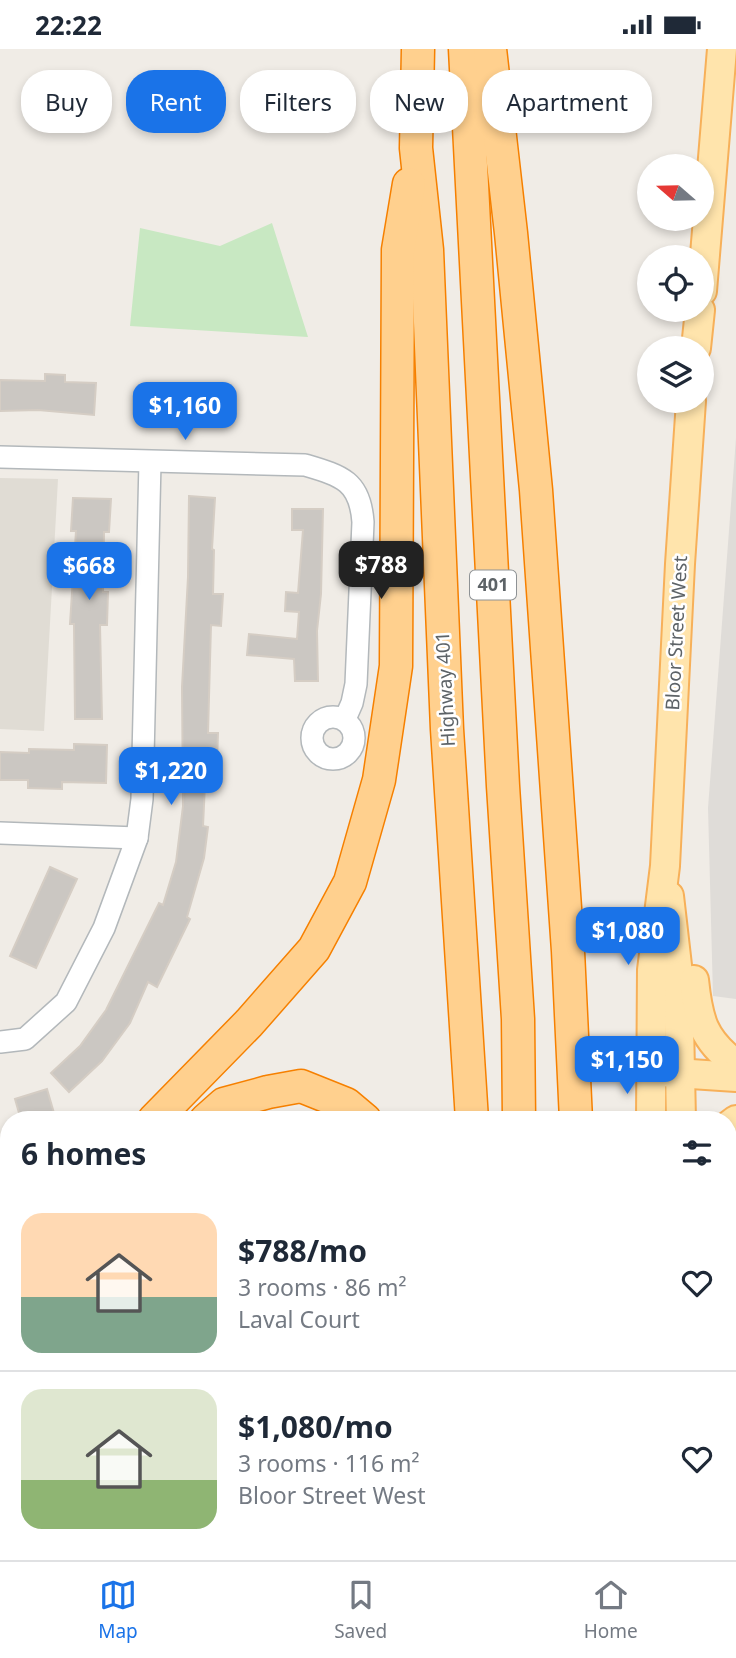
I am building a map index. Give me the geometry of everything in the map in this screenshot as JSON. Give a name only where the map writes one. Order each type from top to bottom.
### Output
[{"type":"highway","name":"Highway 401","points":[[418,49],[416,148],[427,250],[447,729],[471,1111]]},
{"type":"highway","name":"401","points":[[465,49],[503,786],[518,1019],[519,1111]]},
{"type":"highway","points":[[490,49],[536,490],[567,937],[576,1111]]},
{"type":"highway","points":[[163,1111],[249,1023],[314,949],[350,881],[379,780],[396,666],[398,250],[416,148]]},
{"type":"highway","points":[[518,1019],[531,1111]]},
{"type":"highway","points":[[216,1111],[224,1104],[300,1086],[346,1104],[354,1111]]},
{"type":"main road","points":[[706,245],[722,49]]},
{"type":"main road","name":"Bloor Street West","points":[[651,1111],[653,958],[665,852],[690,413]]},
{"type":"main road","points":[[665,852],[682,891],[699,1017],[712,1044],[736,1064]]},
{"type":"main road","name":"Bloor Street West","points":[[665,852],[676,940],[681,1111]]},
{"type":"main road","points":[[651,1080],[736,1077]]},
{"type":"main road","points":[[680,1081],[736,1093]]},
{"type":"street","points":[[0,457],[306,465],[336,474],[352,485],[361,502],[363,522],[356,684],[345,719]]},
{"type":"street","points":[[0,1042],[24,1039],[66,1002],[104,928],[137,838],[142,799],[150,462]]},
{"type":"street","points":[[0,833],[137,838]]},
{"type":"shaded area","points":[[736,438],[736,999],[713,996],[708,808]]},
{"type":"shaded area","points":[[0,478],[58,479],[44,731],[0,729]]},
{"type":"green space","points":[[272,223],[308,337],[130,326],[140,228],[220,246]]},
{"type":"building","points":[[45,374],[65,375],[65,382],[96,383],[94,415],[38,410],[0,411],[0,380],[45,381]]},
{"type":"building","points":[[146,388],[178,388],[178,409],[146,409]]},
{"type":"building","points":[[189,496],[215,498],[213,594],[223,594],[221,626],[211,625],[208,733],[218,733],[217,763],[206,763],[203,826],[208,827],[204,858],[187,917],[190,919],[157,987],[148,982],[130,1023],[102,1061],[69,1092],[51,1073],[80,1046],[106,1010],[159,903],[163,905],[176,862],[183,806],[182,687]]},
{"type":"building","points":[[73,498],[111,499],[109,532],[104,532],[103,592],[108,592],[107,625],[100,625],[102,719],[75,719],[74,624],[70,624],[76,531],[71,531]]},
{"type":"building","points":[[292,509],[323,509],[321,594],[317,631],[318,681],[295,681],[294,659],[247,655],[249,634],[297,639],[299,612],[285,611],[286,592],[298,593],[303,530],[292,530]]},
{"type":"building","points":[[74,744],[107,745],[106,783],[62,782],[62,789],[28,788],[28,780],[0,780],[0,752],[29,753],[29,749],[74,750]]},
{"type":"building","points":[[50,867],[77,879],[36,968],[10,956]]},
{"type":"building","points":[[47,1089],[53,1111],[18,1111],[15,1099]]}]
